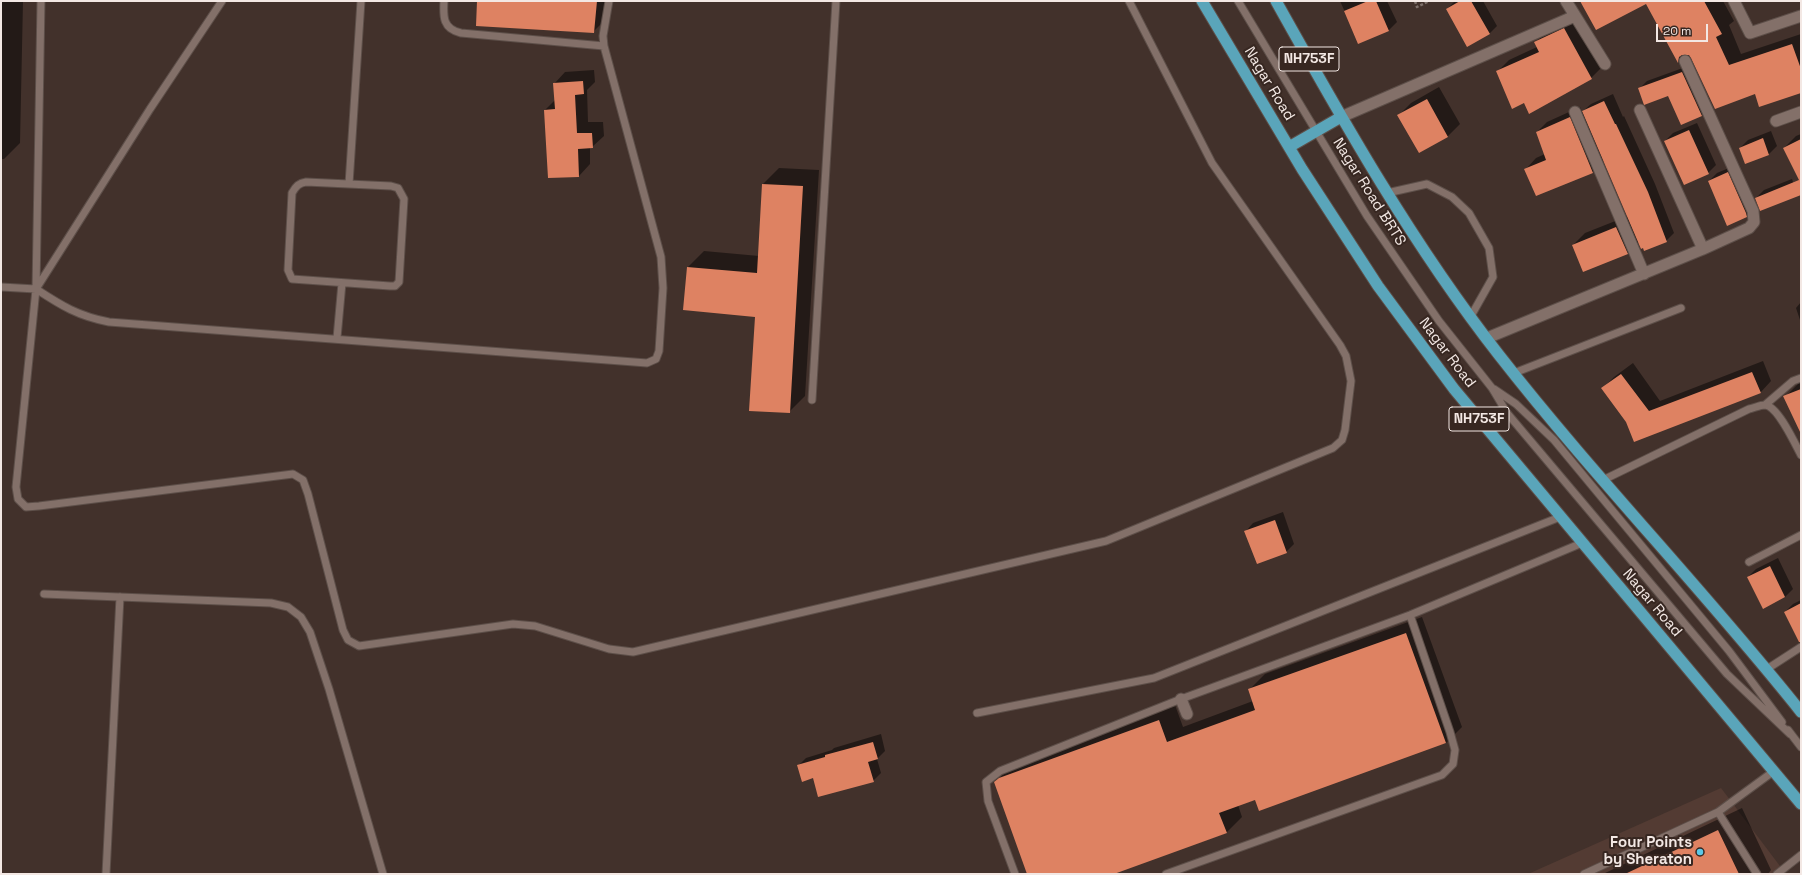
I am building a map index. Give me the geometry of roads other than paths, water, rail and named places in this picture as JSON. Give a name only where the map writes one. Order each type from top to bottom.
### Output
[{"type":"highway","name":"Nagar Road","points":[[1202,1],[1289,147],[1387,298],[1454,389],[1801,804]]},
{"type":"highway","name":"NH753F","points":[[1276,1],[1341,117],[1425,254],[1487,338],[1514,373],[1603,480],[1768,670],[1801,712]]},
{"type":"highway","points":[[1289,147],[1316,130],[1341,117]]},
{"type":"street","points":[[1566,1],[1606,64]]},
{"type":"street","points":[[1734,1],[1750,33],[1801,16]]},
{"type":"street","points":[[1341,117],[1575,16]]},
{"type":"street","points":[[1487,338],[1703,249],[1749,228],[1754,222],[1753,212],[1685,61]]},
{"type":"street","points":[[1640,110],[1703,249]]},
{"type":"street","points":[[1575,112],[1644,274]]},
{"type":"street","points":[[1776,121],[1801,112]]},
{"type":"street","points":[[1181,699],[1186,714]]},
{"type":"lane","points":[[41,1],[36,290],[16,487],[18,499],[26,507],[39,506],[293,474],[303,480],[308,494],[343,630],[348,640],[359,646],[513,624],[535,626],[609,649],[633,652],[1106,541],[1333,448],[1342,440],[1345,430],[1351,381],[1350,368],[1346,356],[1340,344],[1212,163],[1129,1]]},
{"type":"lane","points":[[36,290],[150,109],[222,1]]},
{"type":"lane","points":[[349,184],[361,1]]},
{"type":"lane","points":[[444,1],[444,15],[446,24],[452,31],[460,33],[604,46]]},
{"type":"lane","points":[[1,287],[36,290],[72,311],[88,318],[109,322],[337,338],[647,363],[656,359],[659,351],[664,288],[661,257],[604,46],[603,36],[609,1]]},
{"type":"lane","points":[[812,400],[836,1]]},
{"type":"lane","name":"Nagar Road BRTS","points":[[1238,1],[1367,216],[1439,321],[1492,388]]},
{"type":"lane","points":[[306,182],[391,186],[398,188],[402,192],[404,199],[399,282],[395,286],[342,283],[298,281],[292,279],[288,270],[292,193],[300,183],[306,182]]},
{"type":"lane","points":[[1387,193],[1427,184],[1452,197],[1469,213],[1489,248],[1493,277],[1471,316]]},
{"type":"lane","points":[[337,338],[342,283]]},
{"type":"lane","points":[[1514,373],[1681,308]]},
{"type":"lane","points":[[1603,480],[1749,409],[1765,405],[1794,381],[1801,378]]},
{"type":"lane","points":[[1492,388],[1516,404],[1554,440],[1724,645],[1801,747]]},
{"type":"lane","points":[[1492,388],[1507,413],[1727,674],[1790,734]]},
{"type":"lane","points":[[1765,405],[1774,409],[1780,417],[1801,455]]},
{"type":"lane","points":[[977,713],[1154,678],[1560,517]]},
{"type":"lane","points":[[1748,562],[1801,535]]},
{"type":"lane","points":[[1014,874],[988,801],[986,782],[1000,771],[1181,699],[1410,616],[1582,543]]},
{"type":"lane","points":[[44,594],[271,603],[288,608],[301,617],[310,632],[329,689],[383,874]]},
{"type":"lane","points":[[106,874],[120,597]]},
{"type":"lane","points":[[1166,874],[1442,775],[1453,764],[1454,750],[1450,732],[1410,616]]},
{"type":"lane","points":[[1768,670],[1801,647]]},
{"type":"lane","points":[[1584,874],[1718,812],[1774,771]]},
{"type":"lane","points":[[1718,812],[1757,874]]},
{"type":"lane","points":[[1777,874],[1801,855]]},
{"type":"place","name":"Four Points by Sheraton","points":[[1700,852]]}]
